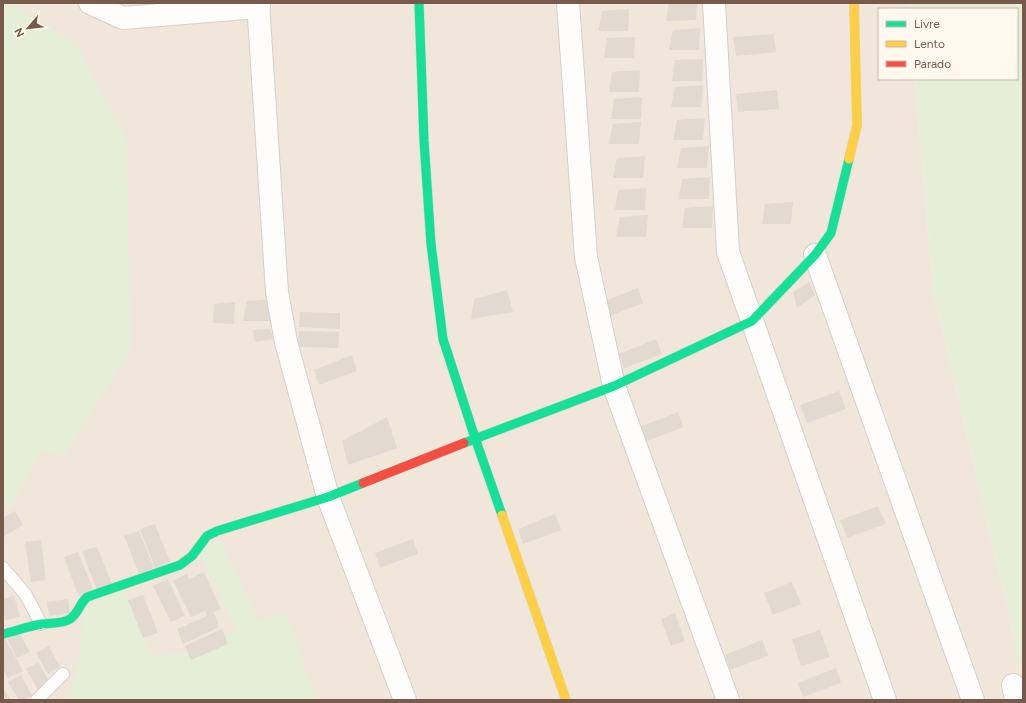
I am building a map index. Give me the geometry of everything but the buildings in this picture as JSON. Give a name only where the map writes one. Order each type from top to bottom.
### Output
[{"type":"street","points":[[90,3],[122,10],[258,5],[277,292],[286,342],[328,497],[405,700]]},
{"type":"street","points":[[419,3],[431,244],[443,339],[475,438],[566,700]]},
{"type":"street","points":[[568,3],[586,257],[614,386],[728,700]]},
{"type":"street","points":[[714,3],[728,252],[886,700]]},
{"type":"street","points":[[3,634],[41,624],[68,620],[77,613],[82,601],[87,597],[180,565],[192,556],[207,536],[216,531],[328,497],[475,438],[614,386],[752,321],[815,255],[831,233],[857,125],[854,3]]},
{"type":"street","points":[[815,255],[973,700]]},
{"type":"lane","points":[[3,568],[26,595],[41,624]]},
{"type":"lane","points":[[37,700],[64,674]]},
{"type":"shaded area","points":[[9,3],[909,3],[909,8],[878,8],[878,80],[915,80],[933,290],[1023,675],[1023,700],[3,700],[3,498],[9,509],[40,450]]},
{"type":"green space","points":[[3,3],[10,3],[77,46],[126,139],[131,348],[65,455],[40,450],[9,510],[3,498]]},
{"type":"green space","points":[[909,3],[1023,3],[1023,675],[933,290],[915,80],[1018,80],[1018,8],[910,8]]},
{"type":"green space","points":[[220,540],[259,622],[286,612],[316,700],[69,700],[80,652],[85,599],[122,587],[152,656],[198,650],[237,631],[198,549]]},
{"type":"traffic: fast","points":[[419,3],[424,141],[431,244],[443,339],[502,515]]},
{"type":"traffic: fast","points":[[464,443],[614,386],[752,321],[815,255],[831,233],[849,159]]},
{"type":"traffic: fast","points":[[3,634],[37,625],[67,621],[73,617],[87,597],[180,565],[192,556],[207,536],[217,531],[328,497],[363,483]]},
{"type":"traffic: slow","points":[[849,159],[857,125],[854,3]]},
{"type":"traffic: slow","points":[[502,515],[566,700]]},
{"type":"traffic: jam","points":[[363,483],[464,443]]}]
